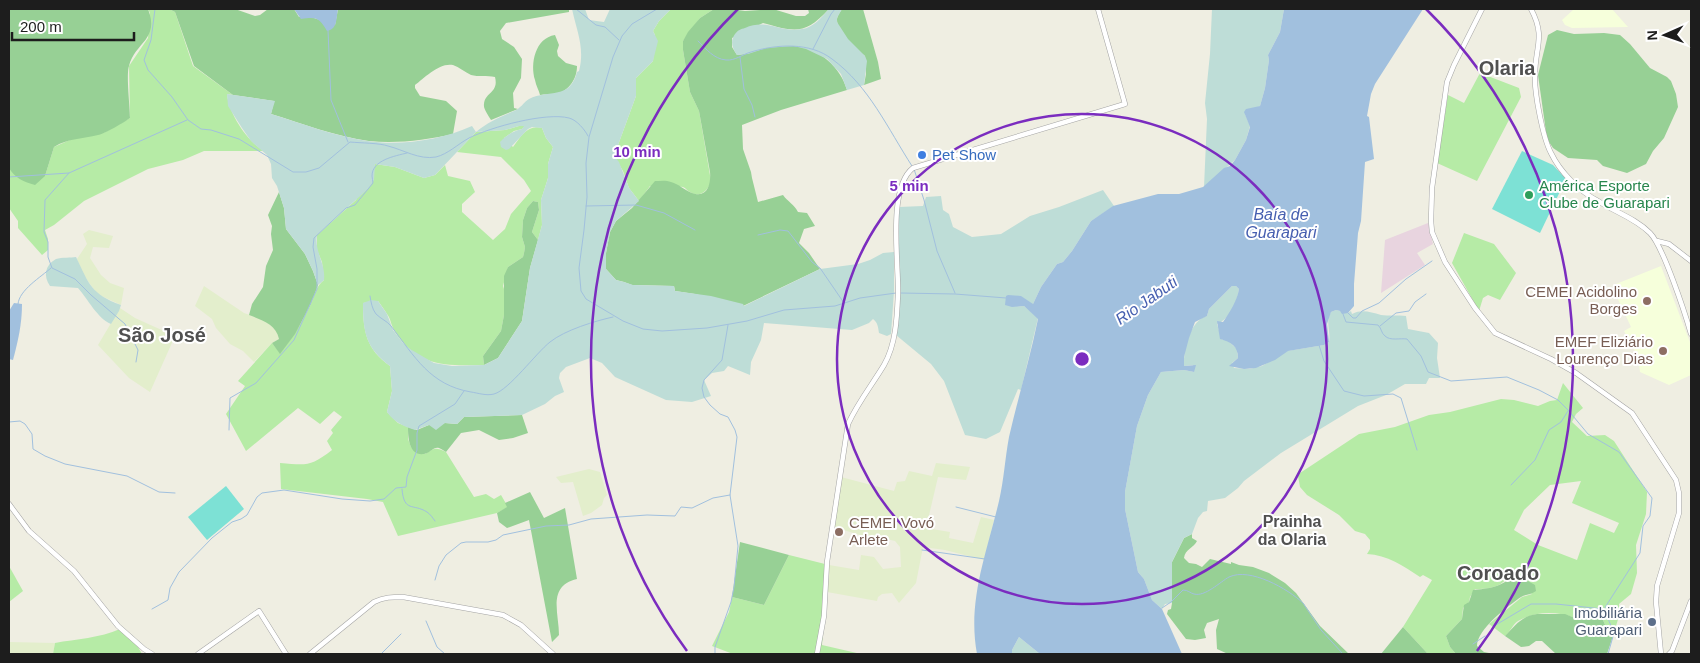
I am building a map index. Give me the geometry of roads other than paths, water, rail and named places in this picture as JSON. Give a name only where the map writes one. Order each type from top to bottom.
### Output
[{"type":"street","points":[[817,654],[824,616],[827,562],[848,424],[859,402],[884,364],[893,343],[898,294],[896,233],[898,198],[905,177],[913,168],[1125,104],[1098,9]]},
{"type":"street","points":[[1482,9],[1454,65],[1448,82],[1432,188],[1432,232],[1445,262],[1475,308],[1496,334],[1551,359],[1576,373],[1632,413],[1676,480],[1679,493],[1679,512],[1657,586],[1656,602],[1661,654]]},
{"type":"street","points":[[1531,9],[1540,32],[1535,75],[1536,91],[1546,140],[1551,154],[1574,183],[1584,192],[1639,224],[1657,241],[1691,334]]},
{"type":"street","points":[[1657,241],[1669,244],[1691,261]]},
{"type":"street","points":[[9,504],[30,531],[74,571],[118,626],[145,652],[152,654]]},
{"type":"street","points":[[310,654],[374,602],[383,598],[403,597],[503,615],[521,625],[552,654]]},
{"type":"street","points":[[1669,654],[1672,651],[1691,604]]},
{"type":"street","points":[[198,654],[259,611],[286,654]]},
{"type":"water","points":[[294,9],[338,9],[335,26],[327,31],[317,19],[301,19]]},
{"type":"water","name":"Baía de Guarapari","points":[[1284,9],[1423,9],[1375,84],[1371,94],[1367,116],[1369,117],[1374,159],[1365,162],[1354,284],[1354,306],[1348,313],[1342,314],[1336,310],[1331,312],[1327,324],[1329,342],[1324,345],[1288,351],[1275,360],[1256,368],[1244,369],[1229,366],[1238,358],[1237,350],[1233,345],[1220,339],[1217,321],[1223,322],[1235,302],[1239,289],[1236,286],[1232,286],[1209,309],[1207,316],[1195,322],[1184,357],[1184,366],[1196,365],[1194,372],[1184,370],[1161,372],[1148,395],[1137,426],[1125,492],[1125,509],[1138,572],[1144,579],[1152,600],[1162,609],[1182,654],[1040,654],[1019,637],[1012,650],[1012,654],[977,654],[975,634],[976,596],[1001,493],[1009,437],[1038,319],[1024,306],[1012,307],[1005,305],[1006,296],[1021,296],[1033,304],[1041,287],[1057,264],[1063,262],[1072,251],[1091,221],[1113,206],[1158,194],[1179,194],[1203,187],[1224,168],[1230,166],[1246,140],[1250,127],[1244,112],[1246,109],[1260,106],[1265,88],[1268,55],[1280,32]]},
{"type":"water","points":[[14,303],[22,304],[13,360],[9,359],[9,311]]},
{"type":"waterway","points":[[155,9],[151,40],[144,60],[148,70],[172,97],[188,120],[201,129],[211,130],[239,139],[293,172],[306,172],[319,168],[350,142],[384,145],[430,158],[440,156],[469,138],[491,129],[547,117],[572,119],[580,125],[588,136]]},
{"type":"waterway","points":[[576,9],[596,25],[605,27],[619,40]]},
{"type":"waterway","points":[[657,9],[632,24],[622,36],[613,57],[589,137],[586,163],[587,197],[579,268],[581,291],[586,299],[623,321],[643,329],[662,331],[707,328],[747,321],[784,310],[835,306],[860,298],[896,293]]},
{"type":"waterway","points":[[813,49],[835,9]]},
{"type":"waterway","points":[[328,30],[331,100],[348,142]]},
{"type":"waterway","points":[[698,41],[714,56],[726,60],[761,49],[782,46],[804,47],[823,53],[857,82],[877,109],[912,166]]},
{"type":"waterway","points":[[740,57],[744,89],[752,105],[755,117]]},
{"type":"waterway","points":[[9,177],[69,173],[187,120]]},
{"type":"waterway","points":[[229,430],[230,398],[256,383],[294,340],[317,289],[317,269],[313,247],[314,238],[346,208],[355,205],[373,183],[373,171],[380,162],[407,153]]},
{"type":"waterway","points":[[914,169],[937,251],[955,293]]},
{"type":"waterway","points":[[69,173],[45,200],[44,232],[48,242],[48,257],[52,268],[75,279],[125,324],[138,350],[136,362]]},
{"type":"waterway","points":[[586,206],[636,205],[664,213],[695,230]]},
{"type":"waterway","points":[[758,235],[780,230],[788,231],[812,262],[820,268],[844,303]]},
{"type":"waterway","points":[[1347,312],[1353,318],[1356,318],[1362,311],[1379,303],[1406,279],[1432,261]]},
{"type":"waterway","points":[[18,304],[26,289],[51,268]]},
{"type":"waterway","points":[[900,293],[955,294],[1006,298]]},
{"type":"waterway","points":[[1380,326],[1396,313],[1409,311],[1415,302],[1426,294]]},
{"type":"waterway","points":[[370,296],[376,314],[389,324],[416,359],[434,376],[457,388],[485,395],[494,394],[507,386],[544,347],[556,338],[580,326],[613,317]]},
{"type":"waterway","points":[[1343,314],[1346,322],[1378,325],[1387,338],[1407,339],[1421,356],[1428,372],[1451,381],[1507,377],[1539,390],[1558,400],[1588,434],[1619,452],[1652,498],[1650,516],[1643,526],[1640,553],[1604,609],[1614,633],[1608,654]]},
{"type":"waterway","points":[[715,654],[715,647],[731,602],[734,587],[738,546],[730,495],[737,437],[728,417],[720,414],[710,405],[704,397],[702,388],[704,380],[722,360],[728,325]]},
{"type":"waterway","points":[[1319,345],[1324,361],[1344,391],[1364,396],[1393,394],[1401,398],[1417,450]]},
{"type":"waterway","points":[[152,609],[168,600],[170,588],[179,572],[212,538],[232,522],[247,515],[257,497],[262,493],[284,490],[342,499],[370,501],[384,499],[396,488],[406,487],[407,477],[417,450],[419,426],[455,404],[464,391]]},
{"type":"waterway","points":[[1511,485],[1535,460],[1549,430],[1561,422],[1568,411]]},
{"type":"waterway","points":[[9,422],[20,421],[25,424],[32,434],[33,449],[45,456],[65,464],[127,476],[159,492],[175,493]]},
{"type":"waterway","points":[[402,489],[403,497],[407,504],[427,512],[435,521]]},
{"type":"waterway","points":[[435,580],[439,566],[446,555],[461,543],[488,542],[496,540],[503,535],[546,526],[569,525],[591,519],[647,515],[675,516],[681,507],[692,508],[713,498],[730,495]]},
{"type":"waterway","points":[[956,507],[996,517]]},
{"type":"waterway","points":[[922,550],[985,559]]},
{"type":"waterway","points":[[1162,608],[1183,590],[1198,594],[1208,591],[1229,577],[1238,575],[1258,577],[1279,586],[1303,603],[1321,630],[1343,654]]},
{"type":"waterway","points":[[1494,626],[1531,604],[1556,604],[1603,609]]},
{"type":"waterway","points":[[426,621],[437,647],[445,654]]},
{"type":"waterway","points":[[381,654],[401,634]]},
{"type":"waterway","points":[[1473,644],[1485,636]]},
{"type":"place","name":"Pet Show","points":[[922,155]]},
{"type":"place","name":"América Esporte Clube de Guarapari","points":[[1529,195]]},
{"type":"place","name":"CEMEI Acidolino Borges","points":[[1647,301]]},
{"type":"place","name":"EMEF Eliziário Lourenço Dias","points":[[1663,351]]},
{"type":"place","name":"CEMEI Vovó Arlete","points":[[839,532]]},
{"type":"place","name":"Imobiliária Guarapari","points":[[1652,622]]},
{"type":"district","name":"Olaria","points":[[1507,68]]},
{"type":"district","name":"São José","points":[[162,335]]},
{"type":"district","name":"Prainha da Olaria","points":[[1292,530]]},
{"type":"district","name":"Coroado","points":[[1498,573]]},
{"type":"water label","name":"Rio Jabuti","points":[[1146,300]]}]
